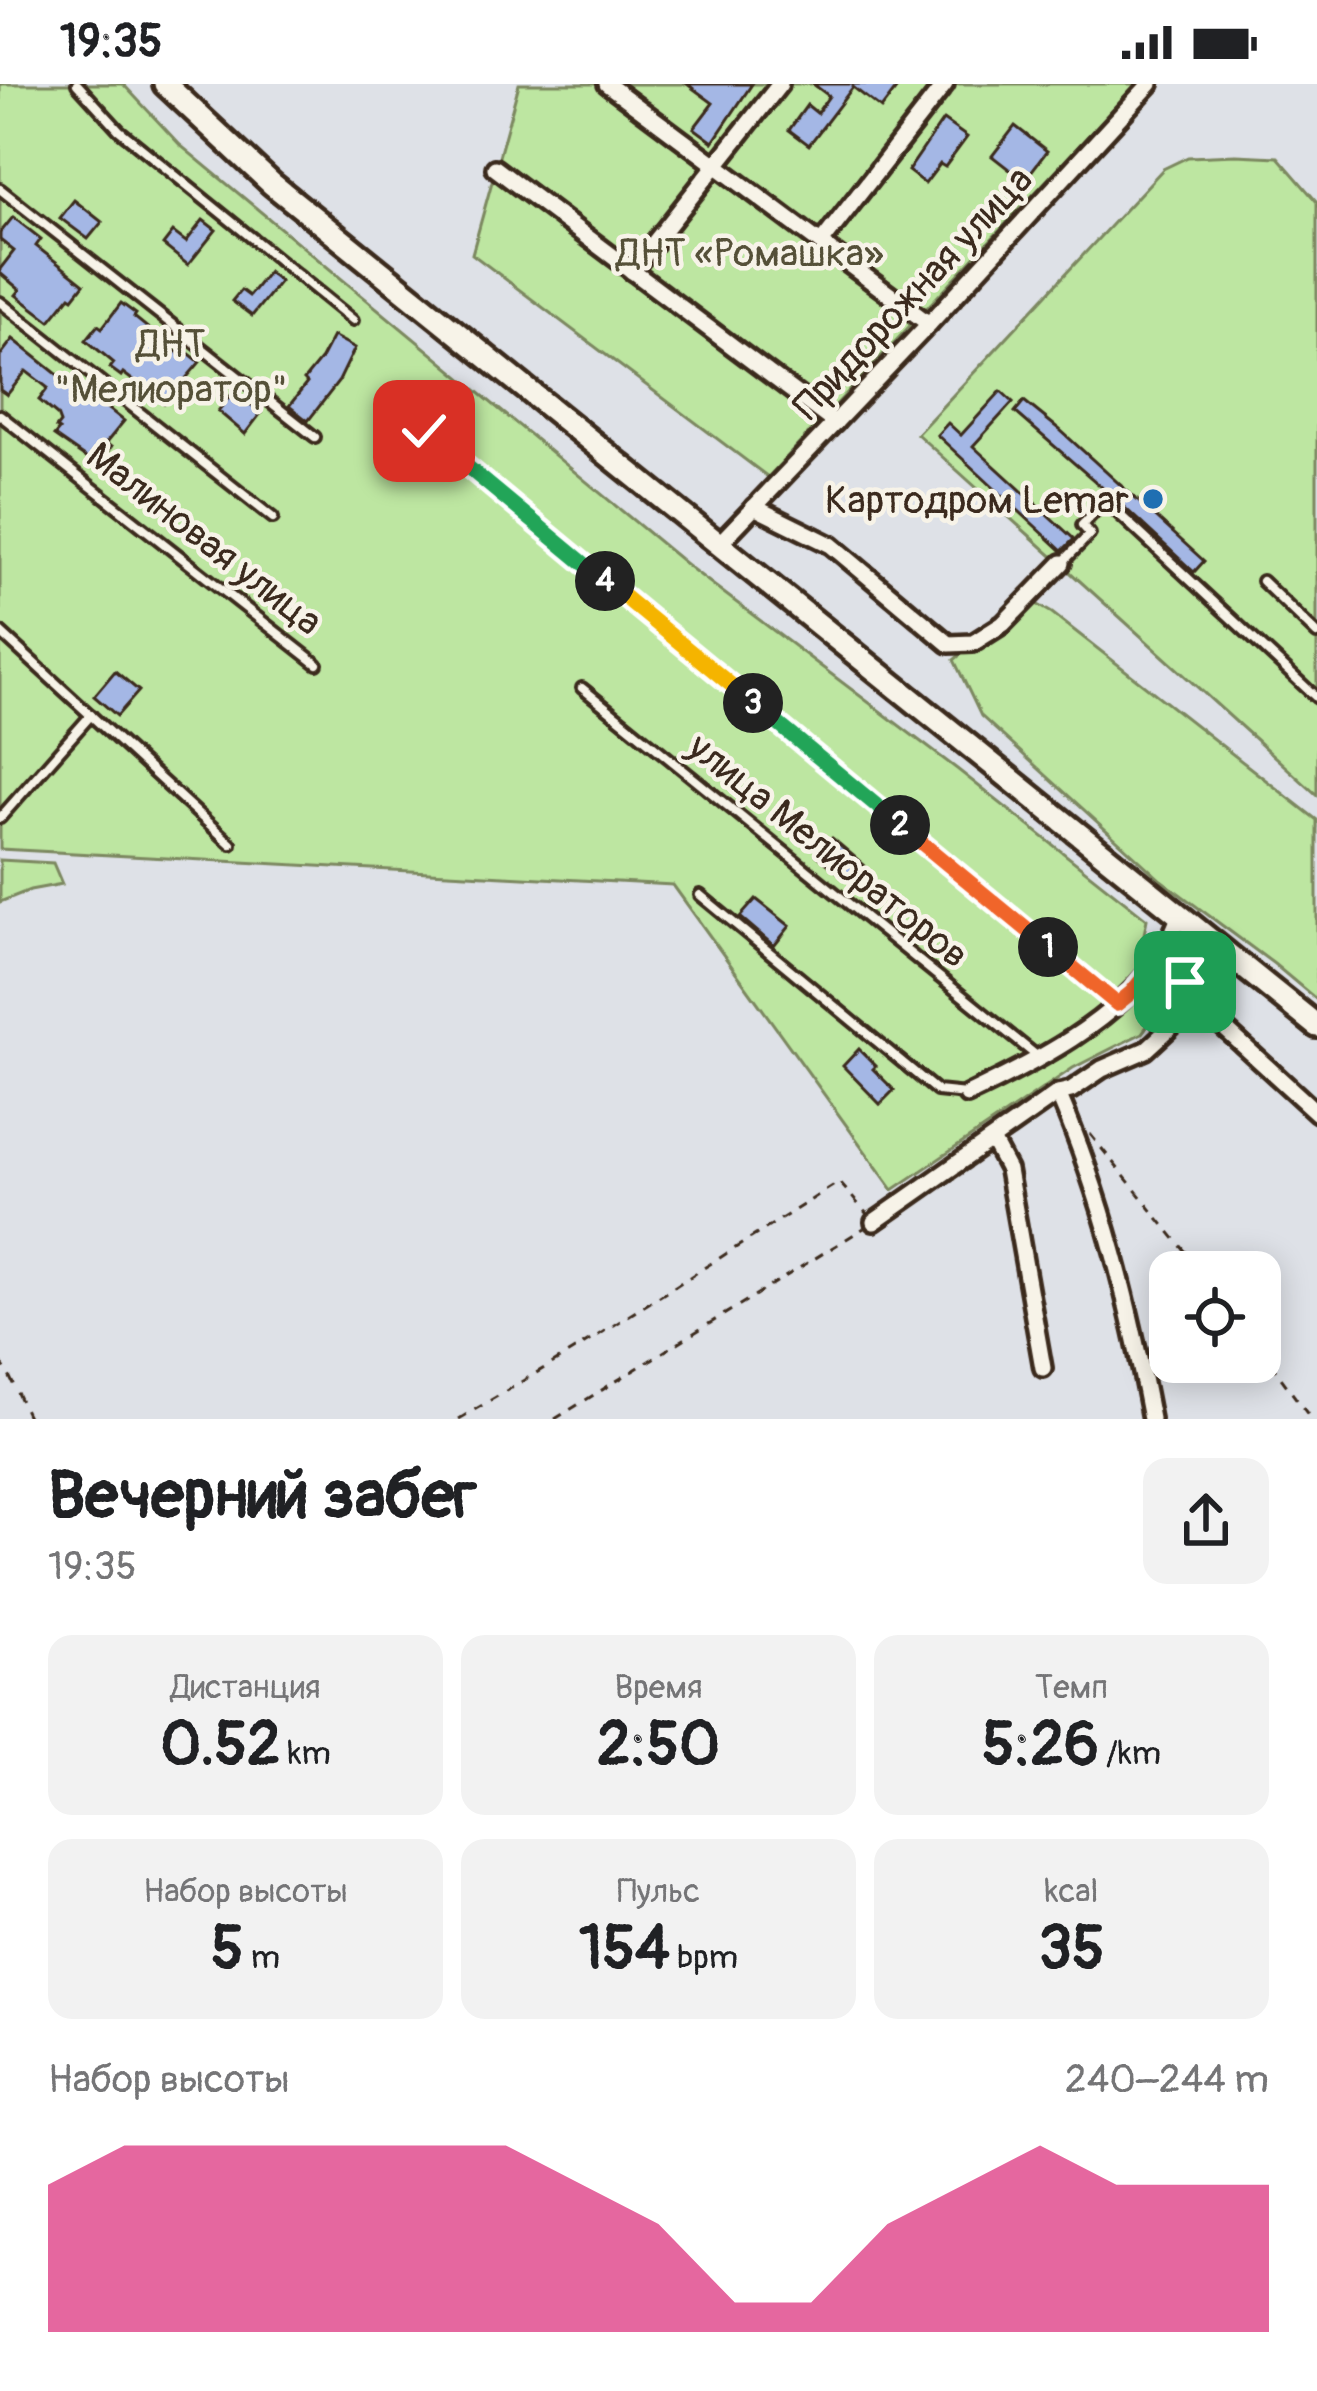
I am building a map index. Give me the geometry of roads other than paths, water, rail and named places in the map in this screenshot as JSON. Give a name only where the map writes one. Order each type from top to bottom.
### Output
[{"type":"main road","points":[[165,84],[272,184],[1317,1026]]},
{"type":"street","points":[[632,271],[780,84]]},
{"type":"street","points":[[821,243],[945,84]]},
{"type":"street","name":"Придорожная улица","points":[[720,543],[1150,84]]},
{"type":"street","points":[[617,87],[929,324]]},
{"type":"street","points":[[495,168],[835,423]]},
{"type":"street","points":[[754,507],[831,544],[949,644],[973,643],[1004,625],[1062,563]]},
{"type":"street","points":[[967,1094],[1039,1058],[1132,992],[1162,955],[1180,915]]},
{"type":"street","points":[[1162,955],[1197,1003],[1317,1113]]},
{"type":"street","points":[[874,1222],[1058,1093],[1146,1050],[1197,1003]]},
{"type":"street","points":[[1058,1093],[1117,1259],[1151,1419]]},
{"type":"street","points":[[992,1140],[1008,1171],[1043,1368]]},
{"type":"lane","points":[[77,84],[119,130],[353,320]]},
{"type":"lane","points":[[0,189],[315,437]]},
{"type":"lane","points":[[0,302],[272,518]]},
{"type":"lane","name":"Малиновая улица","points":[[0,415],[316,664]]},
{"type":"lane","name":"улица Мелиораторов","points":[[424,431],[1117,1004]]},
{"type":"lane","points":[[1062,563],[1090,534],[1082,525],[1105,501],[1317,698]]},
{"type":"lane","points":[[1262,581],[1317,634]]},
{"type":"lane","points":[[1293,611],[1312,616]]},
{"type":"lane","points":[[0,632],[232,844]]},
{"type":"lane","name":"улица Мелиораторов","points":[[582,688],[1039,1058]]},
{"type":"lane","points":[[0,818],[91,715]]},
{"type":"lane","points":[[700,895],[938,1091],[967,1094]]},
{"type":"place","name":"Картодром Lemar","points":[[1153,499]]},
{"type":"park label","name":"ДНТ «Ромашка»","points":[[750,252]]},
{"type":"park label","name":"ДНТ \"Мелиоратор\"","points":[[171,366]]}]
